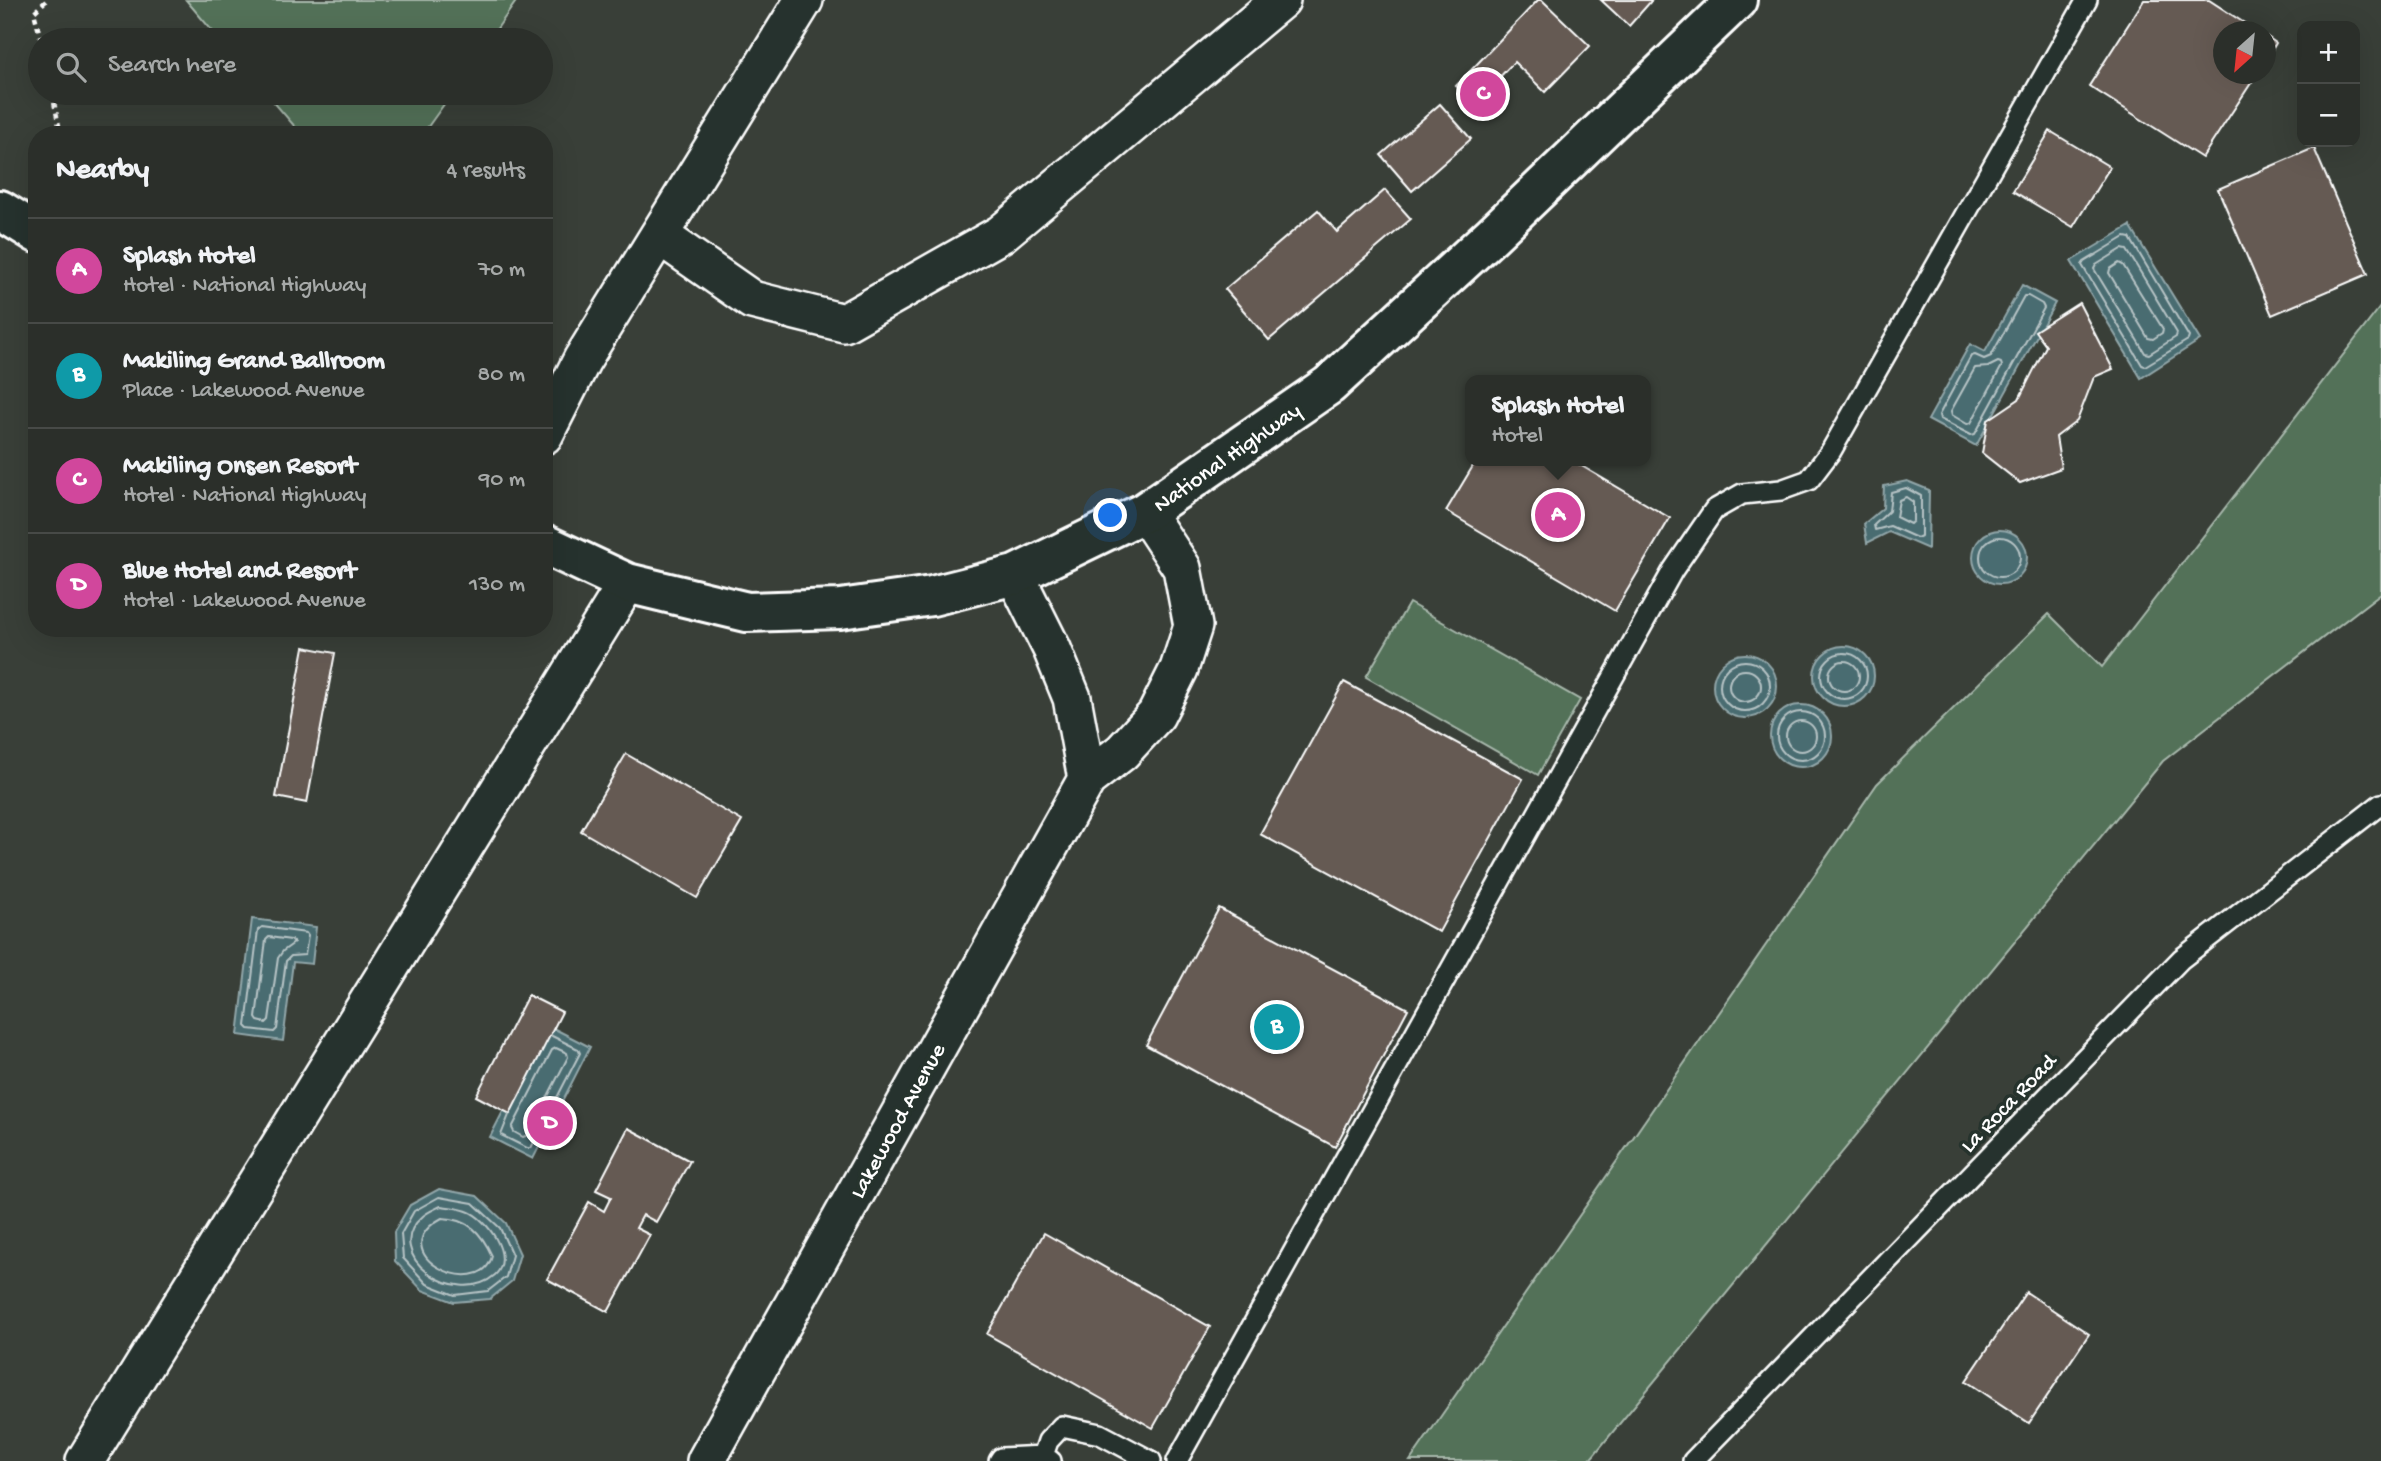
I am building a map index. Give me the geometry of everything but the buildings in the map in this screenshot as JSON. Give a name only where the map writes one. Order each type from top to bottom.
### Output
[{"type":"main road","name":"National Highway","points":[[553,548],[627,583],[747,612],[840,609],[932,596],[1015,575],[1145,512],[1329,385],[1492,235],[1737,0]]},
{"type":"main road","points":[[0,211],[28,228]]},
{"type":"street","points":[[553,417],[582,360],[804,0]]},
{"type":"street","points":[[659,234],[752,300],[844,323],[1001,234],[1281,0]]},
{"type":"street","name":"Lakewood Avenue","points":[[706,1461],[1087,779],[1122,752],[1156,715],[1179,668],[1192,626],[1182,568],[1145,512]]},
{"type":"street","points":[[1015,575],[1052,649],[1072,698],[1087,779]]},
{"type":"street","points":[[85,1461],[627,583]]},
{"type":"lane","points":[[1177,1461],[1673,570],[1714,510],[1742,494],[1781,490],[1809,480],[1831,451],[2087,0]]},
{"type":"lane","name":"La Roca Road","points":[[1693,1461],[2181,959],[2381,804]]},
{"type":"lane","points":[[999,1461],[1001,1458],[1047,1459],[1048,1441],[1062,1426],[1100,1434],[1151,1461]]},
{"type":"path","points":[[38,28],[34,12],[47,0]]},
{"type":"path","points":[[55,105],[59,126]]},
{"type":"green space","points":[[186,0],[517,0],[497,28],[210,28]]},
{"type":"green space","points":[[276,105],[443,105],[428,126],[294,126]]},
{"type":"green space","points":[[2381,306],[2381,593],[2163,761],[1589,1461],[1410,1461],[1877,784],[2049,614],[2102,667]]},
{"type":"green space","points":[[1409,603],[1580,700],[1538,775],[1366,677]]},
{"type":"water","points":[[2130,226],[2200,340],[2141,378],[2071,261]]},
{"type":"water","points":[[2022,285],[2055,303],[1976,446],[1928,420],[1970,344],[1985,352]]},
{"type":"water","points":[[1907,481],[1929,490],[1928,549],[1889,532],[1867,543],[1864,524],[1883,508],[1884,486]]},
{"type":"water","points":[[2000,530],[2019,538],[2027,557],[2019,576],[2000,584],[1981,576],[1973,557],[1981,538]]},
{"type":"water","points":[[1838,646],[1850,646],[1866,654],[1872,664],[1872,688],[1866,698],[1850,706],[1838,706],[1822,698],[1814,682],[1814,670],[1822,654]]},
{"type":"water","points":[[1745,654],[1763,660],[1771,668],[1777,686],[1771,704],[1763,712],[1745,718],[1727,712],[1719,704],[1713,686],[1719,668],[1727,660]]},
{"type":"water","points":[[1801,705],[1813,707],[1823,714],[1830,724],[1830,748],[1823,758],[1813,765],[1801,767],[1789,765],[1779,758],[1772,748],[1770,736],[1772,724],[1779,714],[1789,707]]},
{"type":"water","points":[[252,919],[316,927],[312,964],[293,962],[283,1041],[238,1035]]},
{"type":"water","points":[[547,1025],[590,1047],[533,1159],[490,1137]]},
{"type":"water","points":[[439,1189],[477,1196],[506,1223],[520,1254],[512,1281],[490,1299],[454,1302],[422,1290],[395,1261],[394,1232],[410,1205]]},
{"type":"place","name":"Makiling Onsen Resort","points":[[1483,94]]},
{"type":"place","name":"Splash Hotel","points":[[1558,515]]},
{"type":"place","name":"Makiling Grand Ballroom","points":[[1277,1027]]},
{"type":"place","name":"Blue Hotel and Resort","points":[[550,1123]]}]
